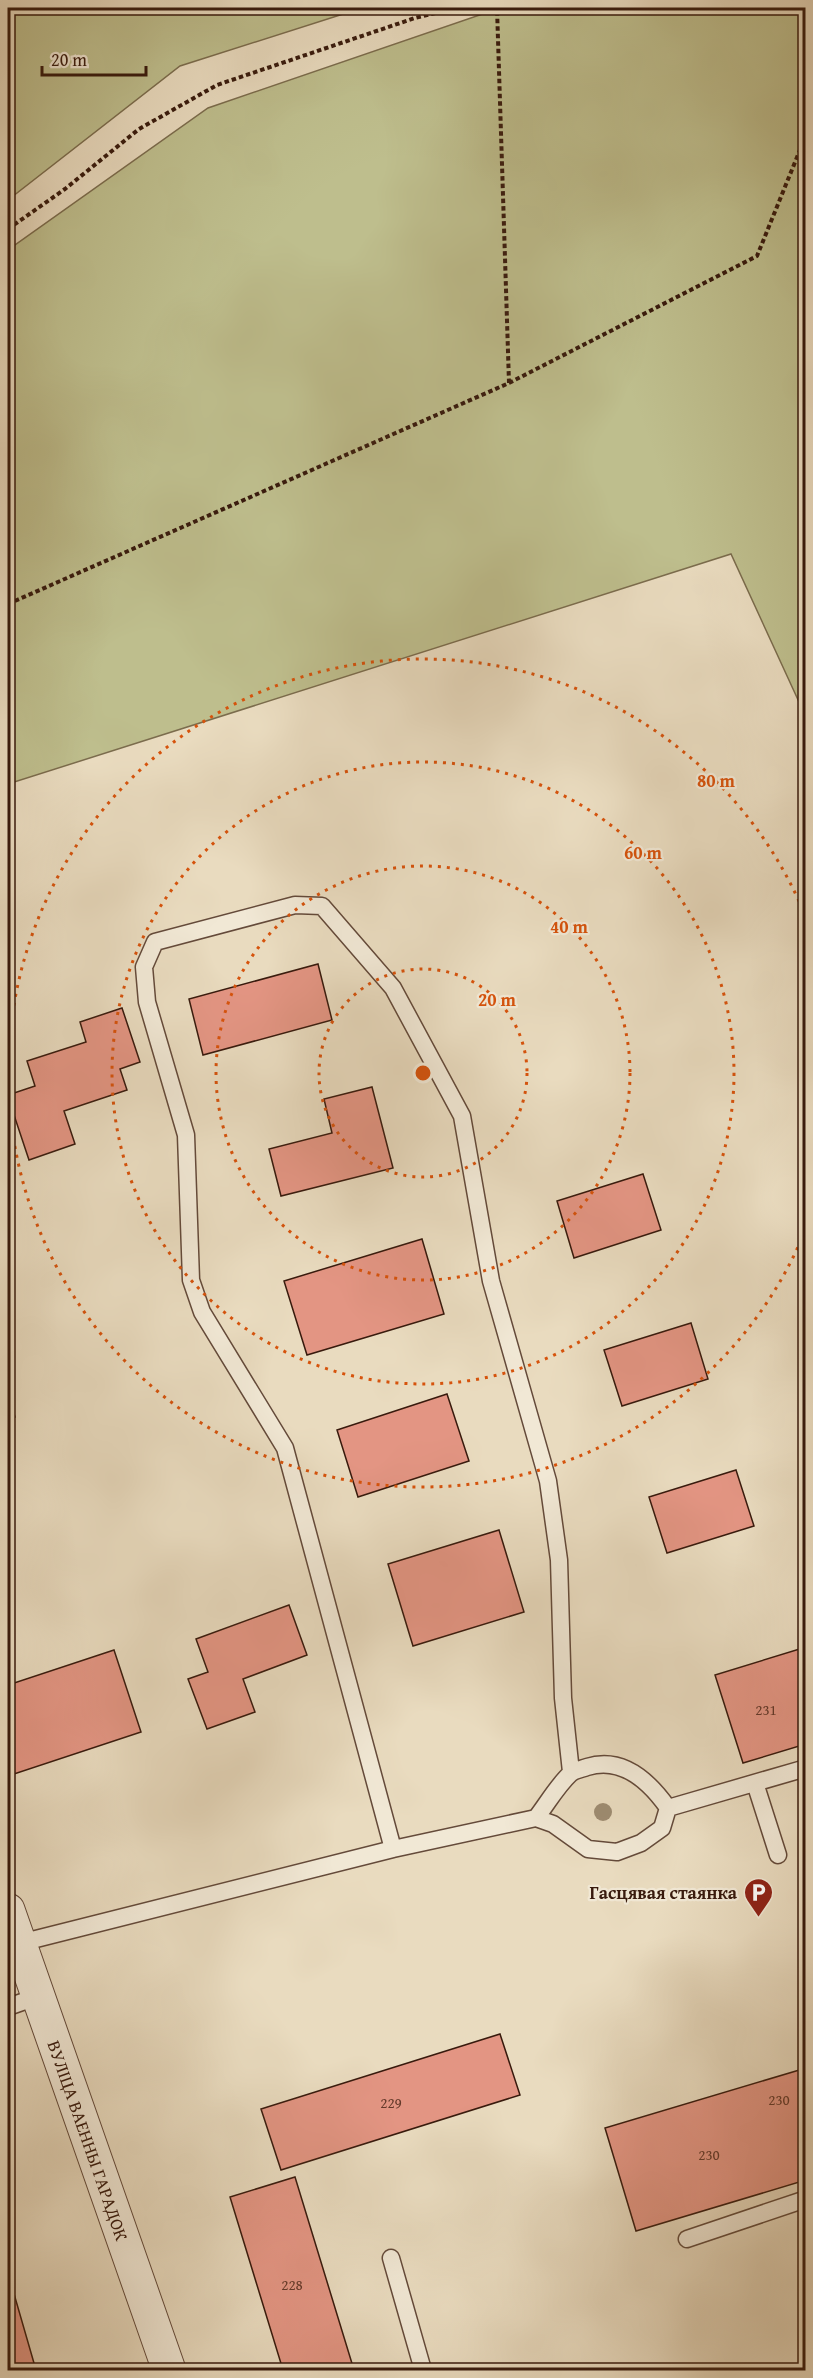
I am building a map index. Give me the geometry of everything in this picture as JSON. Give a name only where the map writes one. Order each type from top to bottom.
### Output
[{"type":"street","name":"ВУЛІЦА ВАЕННЫ ГАРАДОК","points":[[8,1910],[169,2370]]},
{"type":"lane","points":[[393,1849],[285,1448],[202,1312],[191,1280],[186,1135],[147,1002],[144,967],[155,942],[295,904],[322,906],[393,988],[462,1116],[491,1281],[548,1481],[559,1560],[563,1698],[571,1772]]},
{"type":"lane","points":[[536,1818],[571,1772],[596,1764],[621,1766],[656,1791],[668,1808]]},
{"type":"lane","points":[[668,1808],[806,1768]]},
{"type":"lane","points":[[755,1783],[778,1855]]},
{"type":"lane","points":[[20,1943],[393,1849],[536,1818],[553,1824],[588,1849],[617,1852],[641,1843],[662,1828],[668,1808]]},
{"type":"lane","points":[[8,2007],[39,1996]]},
{"type":"lane","points":[[687,2239],[806,2199]]},
{"type":"lane","points":[[391,2258],[423,2370]]},
{"type":"path","points":[[8,229],[65,189],[139,129],[217,85],[415,18],[456,8]]},
{"type":"path","points":[[497,8],[509,383]]},
{"type":"path","points":[[8,604],[509,383],[757,256],[806,135]]},
{"type":"green space","points":[[8,8],[362,8],[180,66],[8,200]]},
{"type":"green space","points":[[500,8],[805,8],[805,715],[731,554],[8,784],[8,250],[208,108]]},
{"type":"building","points":[[318,964],[332,1020],[203,1055],[189,999]]},
{"type":"building","points":[[122,1008],[140,1062],[120,1069],[127,1090],[64,1111],[75,1144],[29,1160],[8,1097],[8,1095],[35,1086],[27,1061],[86,1042],[80,1022]]},
{"type":"building","points":[[372,1087],[393,1168],[281,1196],[269,1149],[332,1133],[324,1099]]},
{"type":"building","points":[[643,1174],[661,1230],[574,1258],[557,1201]]},
{"type":"building","points":[[422,1239],[444,1314],[307,1355],[284,1281]]},
{"type":"building","points":[[691,1323],[708,1379],[622,1406],[604,1350]]},
{"type":"building","points":[[8,1391],[15,1417],[8,1419]]},
{"type":"building","points":[[447,1394],[469,1461],[358,1497],[337,1430]]},
{"type":"building","points":[[736,1470],[754,1526],[667,1553],[649,1497]]},
{"type":"building","points":[[499,1530],[524,1612],[413,1646],[388,1564]]},
{"type":"building","points":[[289,1605],[307,1655],[243,1679],[255,1712],[207,1729],[188,1679],[208,1672],[196,1639]]},
{"type":"building","points":[[806,1647],[806,1744],[743,1763],[715,1675]]},
{"type":"building","points":[[114,1650],[141,1732],[8,1776],[8,1685]]},
{"type":"building","points":[[500,2034],[520,2095],[281,2170],[261,2109]]},
{"type":"building","points":[[806,2068],[806,2180],[636,2231],[605,2128]]},
{"type":"building","points":[[295,2177],[354,2370],[283,2370],[230,2197]]},
{"type":"building","points":[[8,2273],[36,2370],[8,2370]]},
{"type":"place","name":"Гасцявая стаянка","points":[[758,1918]]}]
